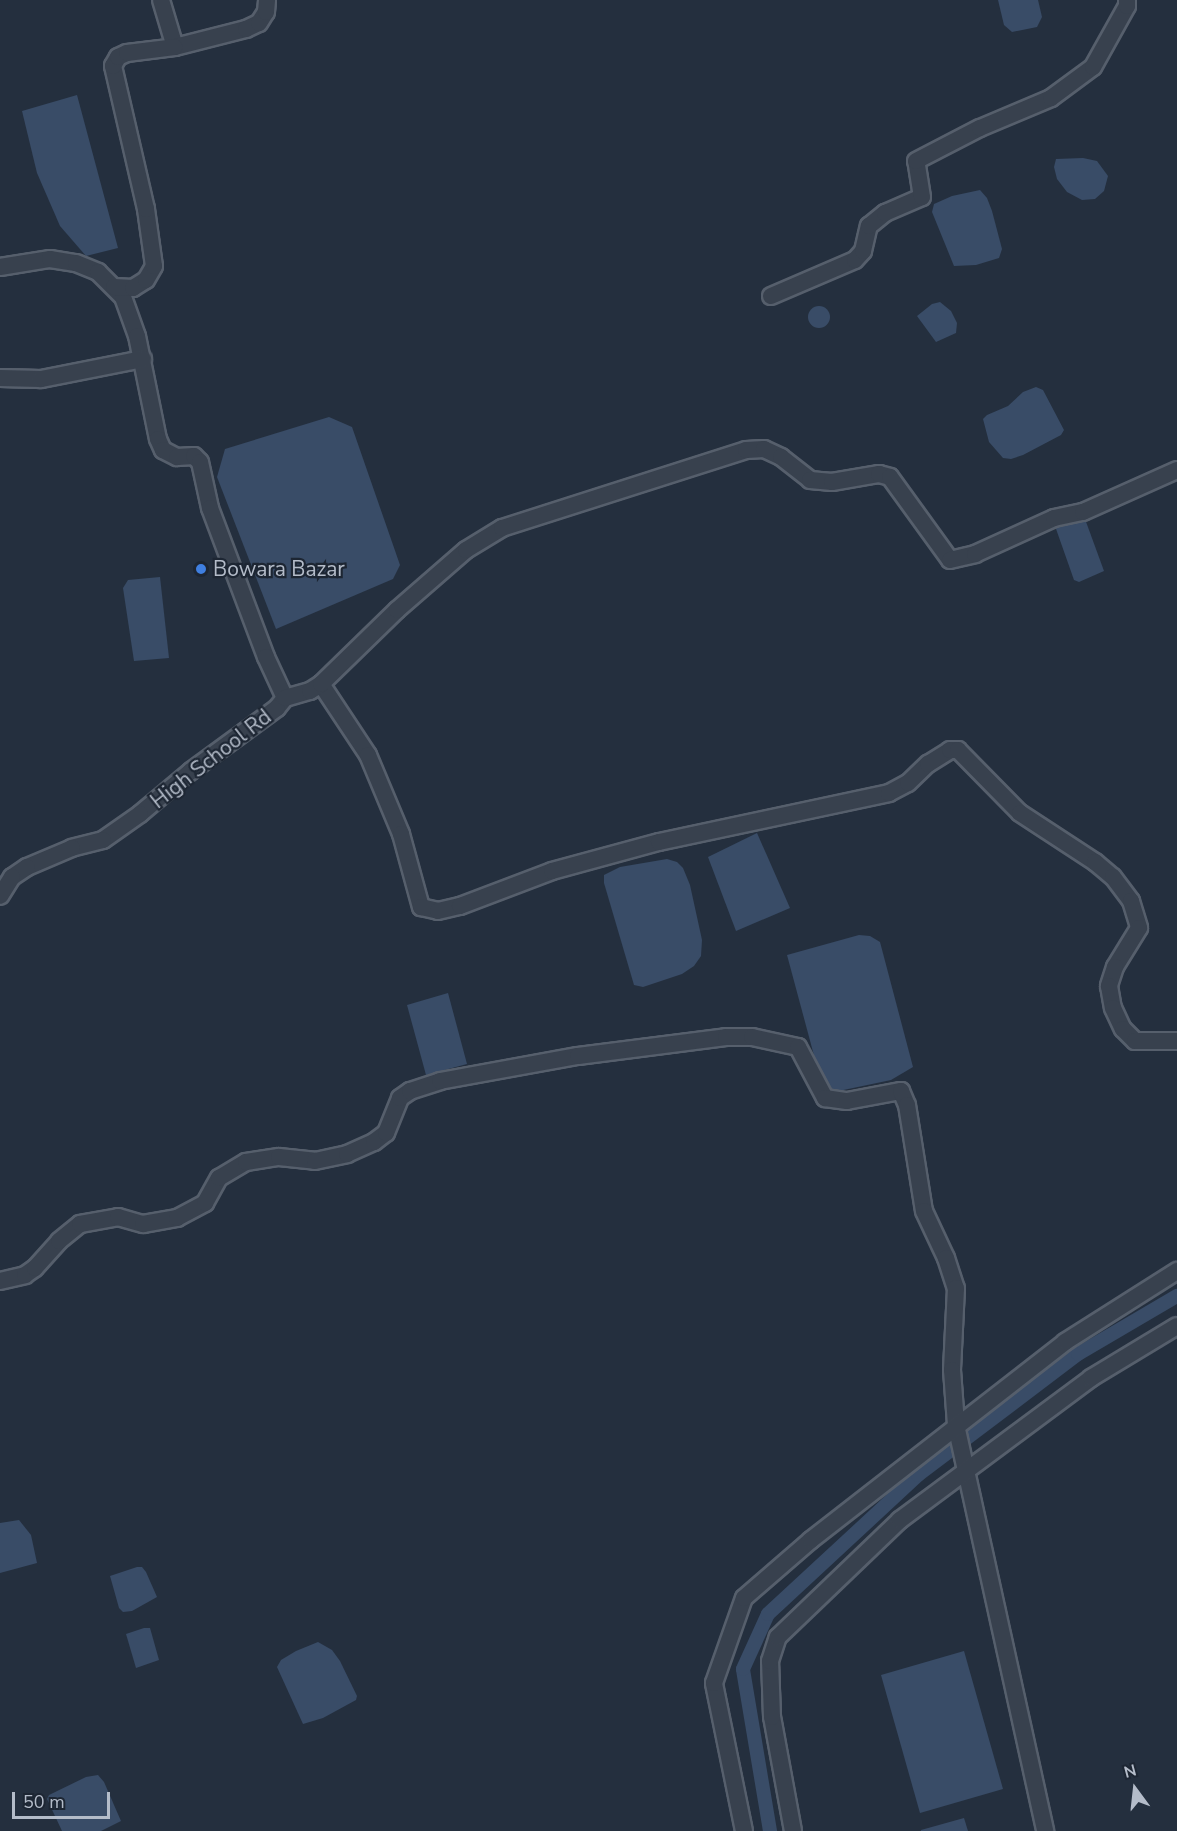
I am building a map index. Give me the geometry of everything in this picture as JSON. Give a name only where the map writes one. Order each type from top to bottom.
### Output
[{"type":"street","points":[[161,0],[175,47]]},
{"type":"street","points":[[114,286],[133,288],[146,280],[154,267],[141,185],[113,66],[118,57],[128,53],[175,47],[246,29],[259,23],[266,12],[267,0]]},
{"type":"street","points":[[771,296],[855,260],[863,250],[869,226],[885,213],[922,197],[916,161],[980,128],[1051,98],[1093,68],[1127,6],[1127,0]]},
{"type":"street","points":[[0,267],[50,260],[76,263],[98,272],[123,297],[143,359],[41,379],[0,378]]},
{"type":"street","name":"High School Rd","points":[[0,896],[12,878],[27,867],[72,848],[103,840],[140,814],[184,776],[277,708],[285,698],[266,657],[210,508],[200,462],[194,456],[177,457],[164,450],[158,439],[143,359]]},
{"type":"street","points":[[285,698],[310,691],[321,684],[397,610],[466,550],[502,528],[746,450],[764,449],[781,457],[810,480],[831,482],[879,474],[890,477],[950,560],[975,554],[1054,518],[1083,512],[1177,470]]},
{"type":"street","points":[[321,684],[368,754],[401,834],[414,891],[421,907],[438,911],[460,906],[552,871],[658,842],[889,793],[908,783],[928,764],[950,750],[958,750],[1020,813],[1095,862],[1113,877],[1131,902],[1139,927],[1114,967],[1109,986],[1113,1008],[1123,1029],[1135,1041],[1177,1041]]},
{"type":"street","points":[[0,1281],[25,1275],[35,1268],[59,1241],[80,1224],[118,1217],[143,1224],[177,1218],[205,1203],[219,1178],[246,1162],[279,1157],[315,1161],[347,1154],[365,1146],[386,1133],[400,1098],[410,1091],[440,1081],[578,1056],[726,1037],[752,1037],[798,1047],[825,1098],[847,1101],[901,1091],[905,1096],[924,1212],[946,1258],[956,1288],[952,1370],[956,1425],[1045,1831]]},
{"type":"street","points":[[744,1831],[714,1683],[744,1598],[811,1540],[1065,1342],[1177,1271]]},
{"type":"street","points":[[793,1831],[772,1717],[770,1661],[778,1637],[900,1520],[1091,1378],[1177,1326]]},
{"type":"water","points":[[998,0],[1038,0],[1042,17],[1037,27],[1012,32],[1004,25]]},
{"type":"water","points":[[77,95],[118,248],[86,256],[60,226],[37,173],[22,111]]},
{"type":"water","points":[[1083,158],[1097,161],[1108,176],[1104,191],[1095,199],[1082,200],[1067,192],[1057,179],[1054,167],[1056,159]]},
{"type":"water","points":[[980,190],[987,198],[992,211],[1002,249],[999,258],[976,265],[954,266],[932,212],[934,204],[952,196]]},
{"type":"water","points":[[940,302],[951,311],[957,323],[956,333],[936,342],[917,316],[932,304]]},
{"type":"water","points":[[819,306],[827,309],[830,317],[827,325],[819,328],[811,325],[808,317],[811,309]]},
{"type":"water","points":[[1036,387],[1043,390],[1064,430],[1061,435],[1023,455],[1011,459],[1003,458],[989,442],[983,419],[1008,406],[1023,392]]},
{"type":"water","points":[[329,417],[352,427],[400,565],[393,579],[276,629],[217,477],[225,449]]},
{"type":"water","points":[[1085,519],[1104,571],[1079,582],[1074,580],[1055,526]]},
{"type":"water","points":[[160,577],[169,658],[134,661],[123,588],[128,580]]},
{"type":"water","points":[[757,833],[790,908],[736,931],[708,857]]},
{"type":"water","points":[[667,859],[677,862],[683,868],[690,885],[702,940],[701,956],[694,966],[682,974],[643,987],[634,985],[604,883],[604,875],[620,867]]},
{"type":"water","points":[[859,935],[870,936],[880,942],[913,1067],[891,1080],[834,1092],[819,1074],[787,955]]},
{"type":"water","points":[[448,993],[467,1064],[426,1075],[407,1005]]},
{"type":"water","points":[[19,1520],[31,1535],[37,1563],[0,1573],[0,1523]]},
{"type":"water","points":[[142,1567],[146,1572],[157,1597],[132,1611],[123,1612],[119,1608],[110,1576]]},
{"type":"water","points":[[150,1628],[159,1660],[136,1668],[126,1634]]},
{"type":"water","points":[[318,1642],[332,1650],[340,1661],[357,1696],[356,1700],[323,1718],[303,1724],[277,1667],[281,1660]]},
{"type":"water","points":[[964,1651],[1003,1789],[920,1813],[881,1675]]},
{"type":"water","points":[[98,1775],[104,1782],[121,1821],[101,1831],[62,1831],[47,1799],[49,1795],[86,1777]]},
{"type":"water","points":[[964,1818],[968,1831],[921,1831],[921,1830]]},
{"type":"waterway","points":[[770,1831],[743,1669],[768,1614],[918,1475],[1078,1354],[1177,1296]]},
{"type":"place","name":"Bowara Bazar","points":[[201,569]]}]
